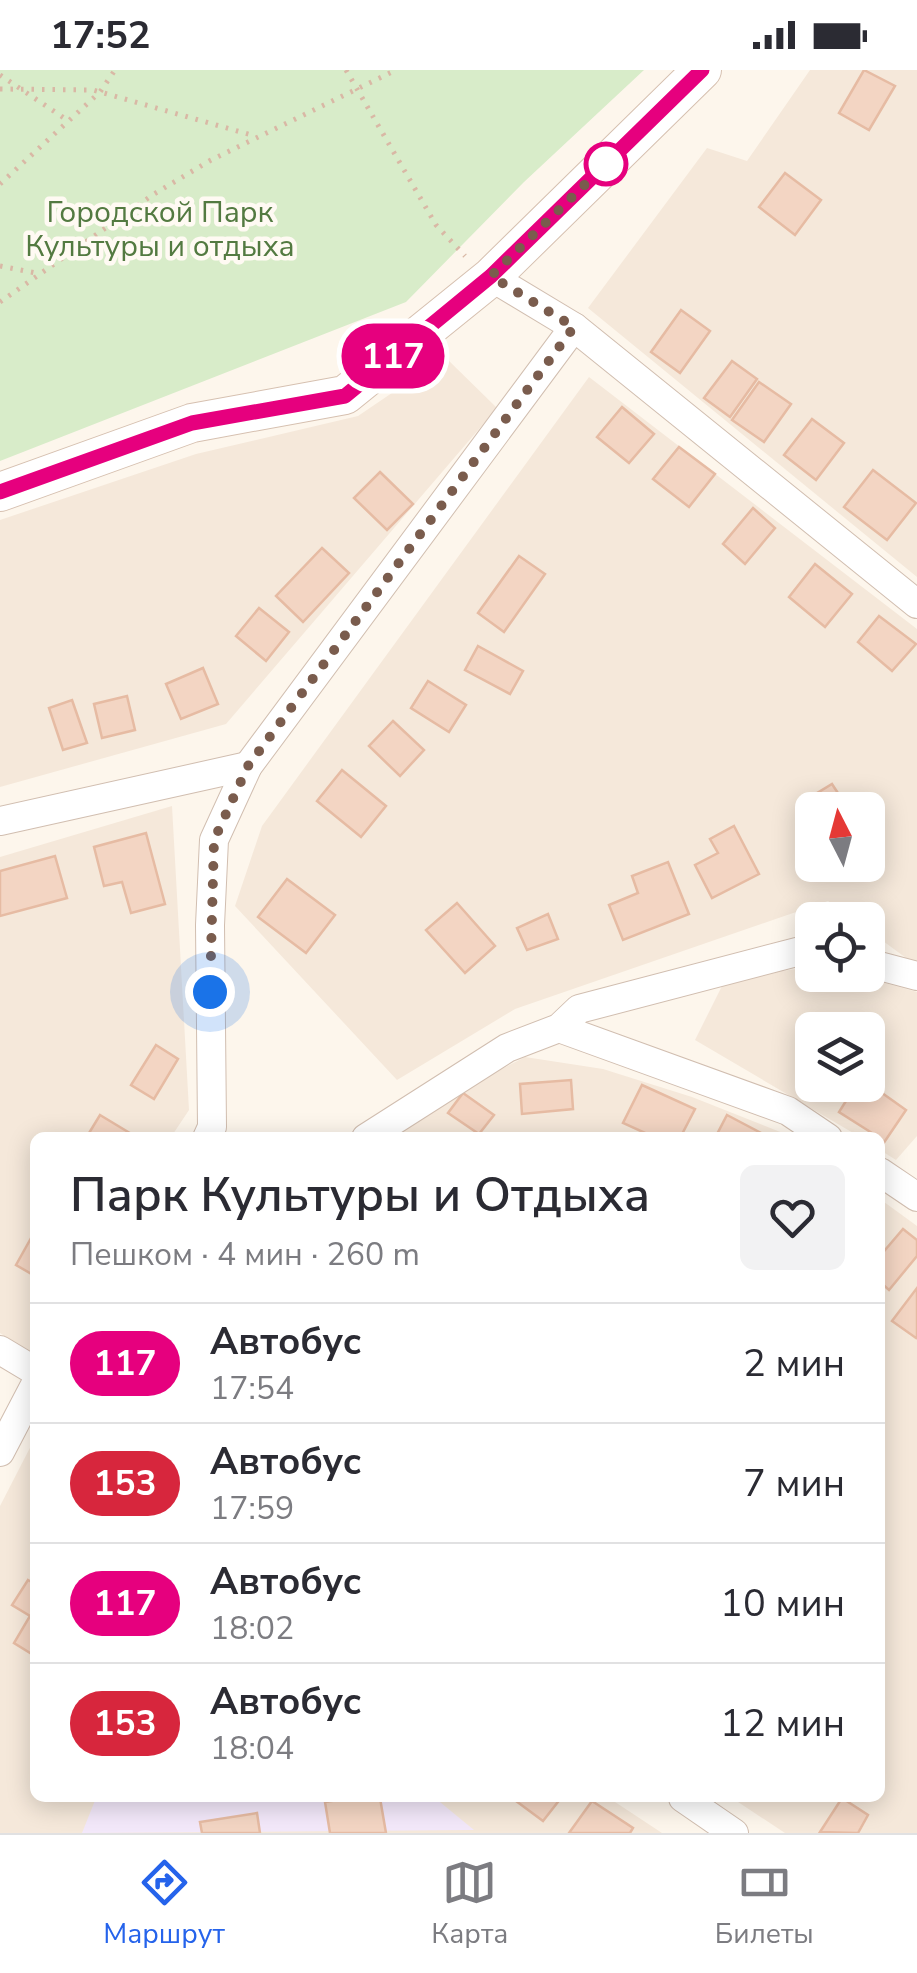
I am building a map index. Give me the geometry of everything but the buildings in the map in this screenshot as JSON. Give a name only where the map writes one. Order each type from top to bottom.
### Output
[{"type":"street","points":[[0,492],[192,423],[345,396],[491,276],[702,70]]},
{"type":"street","points":[[491,276],[574,327],[917,604]]},
{"type":"street","points":[[210,1132],[214,840],[248,766],[574,327]]},
{"type":"street","points":[[0,820],[248,766]]},
{"type":"street","points":[[375,1132],[506,1048],[560,1028],[579,1008],[795,952]]},
{"type":"street","points":[[885,968],[917,976]]},
{"type":"street","points":[[560,1028],[788,1111],[819,1132]]},
{"type":"street","points":[[885,1175],[917,1197]]},
{"type":"street","points":[[0,1350],[30,1368]]},
{"type":"street","points":[[0,1452],[30,1395]]},
{"type":"street","points":[[688,1802],[734,1833]]},
{"type":"path","points":[[0,184],[100,92],[115,70]]},
{"type":"path","points":[[346,70],[436,225],[452,246],[491,276]]},
{"type":"path","points":[[0,302],[154,194],[258,137],[396,70]]},
{"type":"path","points":[[0,75],[66,120]]},
{"type":"path","points":[[0,89],[100,92],[258,137]]},
{"type":"path","points":[[0,266],[38,274]]},
{"type":"shaded area","points":[[810,70],[917,70],[917,577],[588,308],[707,148],[747,161]]},
{"type":"shaded area","points":[[445,357],[497,408],[226,724],[0,787],[0,520],[196,454],[358,416]]},
{"type":"shaded area","points":[[589,377],[917,629],[917,966],[885,942],[885,902],[795,902],[795,912],[515,1009],[397,1080],[235,906],[262,826]]},
{"type":"shaded area","points":[[172,806],[189,1110],[174,1132],[30,1132],[30,1352],[0,1333],[0,857]]},
{"type":"shaded area","points":[[795,969],[795,992],[885,992],[885,983],[917,992],[917,1136],[896,1160],[885,1153],[885,1132],[851,1132],[800,1102],[885,1102],[885,1012],[795,1012],[795,1099],[695,1040],[726,978]]},
{"type":"shaded area","points":[[525,1057],[603,1069],[692,1097],[780,1132],[380,1132]]},
{"type":"shaded area","points":[[885,1203],[917,1226],[917,1833],[785,1833],[738,1802],[885,1802]]},
{"type":"shaded area","points":[[30,1448],[30,1802],[615,1802],[662,1833],[0,1833],[0,1506]]},
{"type":"shaded area","points":[[94,1802],[440,1802],[474,1830],[82,1833]]},
{"type":"green space","name":"Городской Парк Культуры и отдыха","points":[[0,70],[644,70],[524,182],[406,302],[0,461]]},
{"type":"bus line","name":"117","points":[[0,492],[192,423],[345,396],[491,276],[702,70]]},
{"type":"route","points":[[210,992],[214,840],[248,766],[574,327],[491,276],[606,164]]}]
